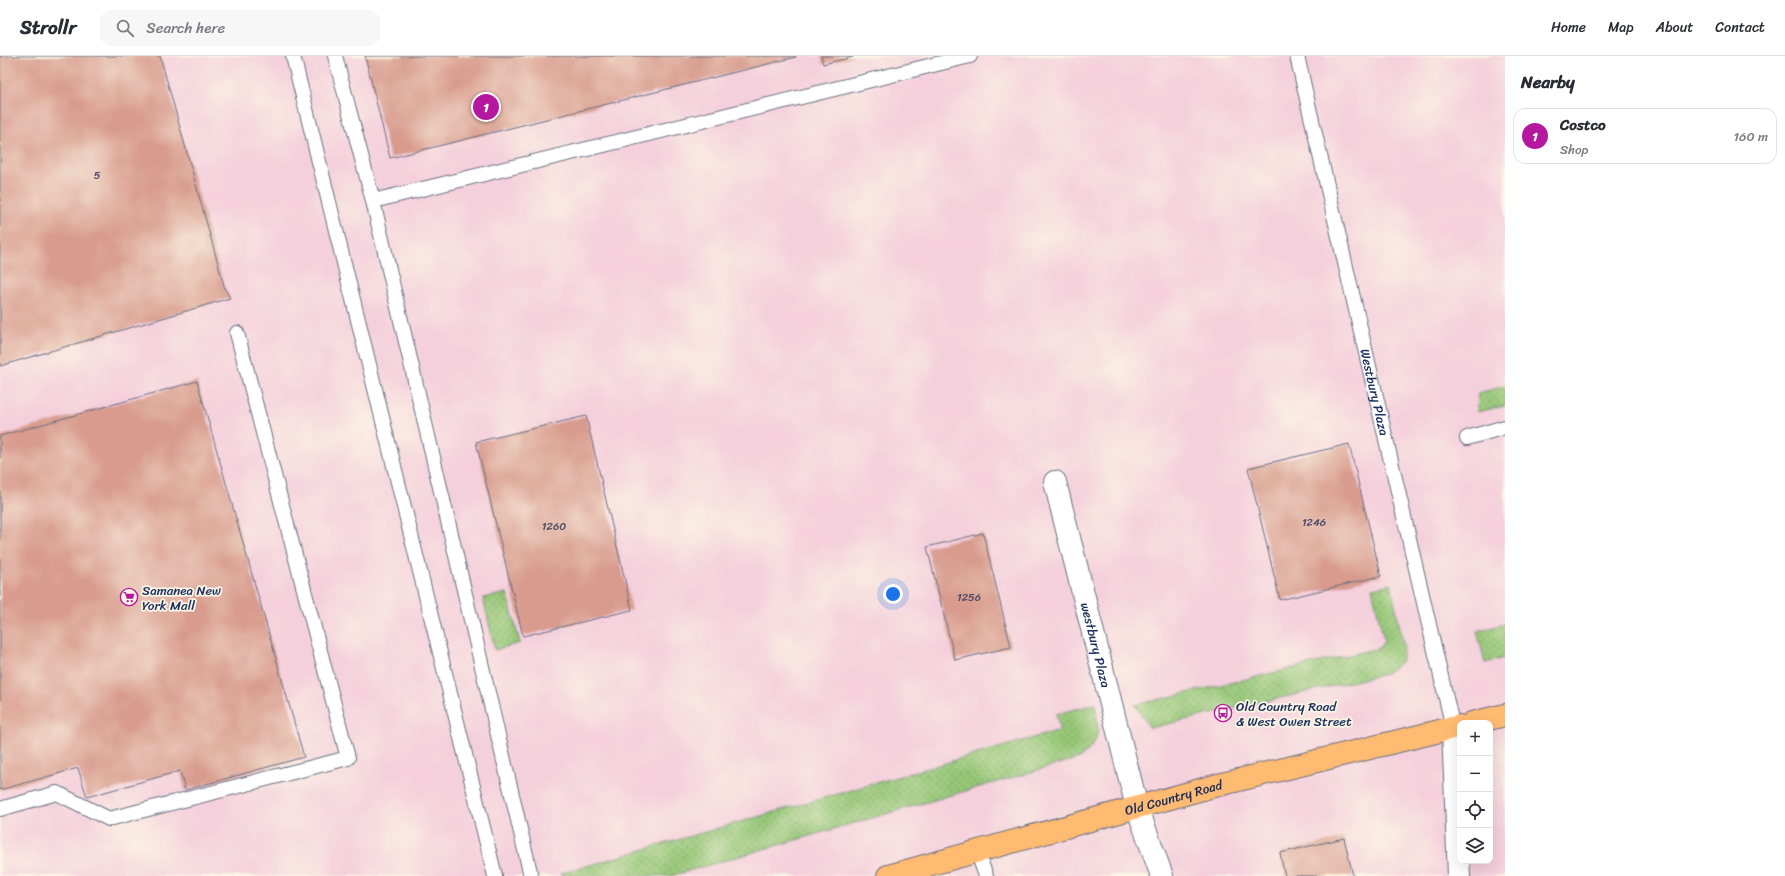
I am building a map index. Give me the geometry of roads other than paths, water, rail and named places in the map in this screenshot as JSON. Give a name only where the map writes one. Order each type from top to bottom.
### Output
[{"type":"main road","name":"Old Country Road","points":[[1485,720],[1505,715]]},
{"type":"main road","name":"Old Country Road","points":[[888,876],[1222,784],[1457,727]]},
{"type":"street","name":"westbury Plaza","points":[[1055,482],[1137,807],[1162,876]]},
{"type":"street","points":[[1459,876],[1461,756]]},
{"type":"lane","points":[[293,56],[495,876]]},
{"type":"lane","points":[[335,56],[373,202],[530,876]]},
{"type":"lane","points":[[373,202],[970,56]]},
{"type":"lane","name":"Westbury Plaza","points":[[1297,56],[1461,720]]},
{"type":"lane","points":[[0,809],[57,793],[109,819],[348,758],[237,333]]},
{"type":"lane","points":[[1467,438],[1505,427]]},
{"type":"lane","points":[[977,851],[986,876]]},
{"type":"place","name":"Costco","points":[[486,107]]},
{"type":"place","name":"Samanea New York Mall","points":[[129,597]]},
{"type":"place","name":"Old Country Road & West Owen Street","points":[[1223,713]]}]
